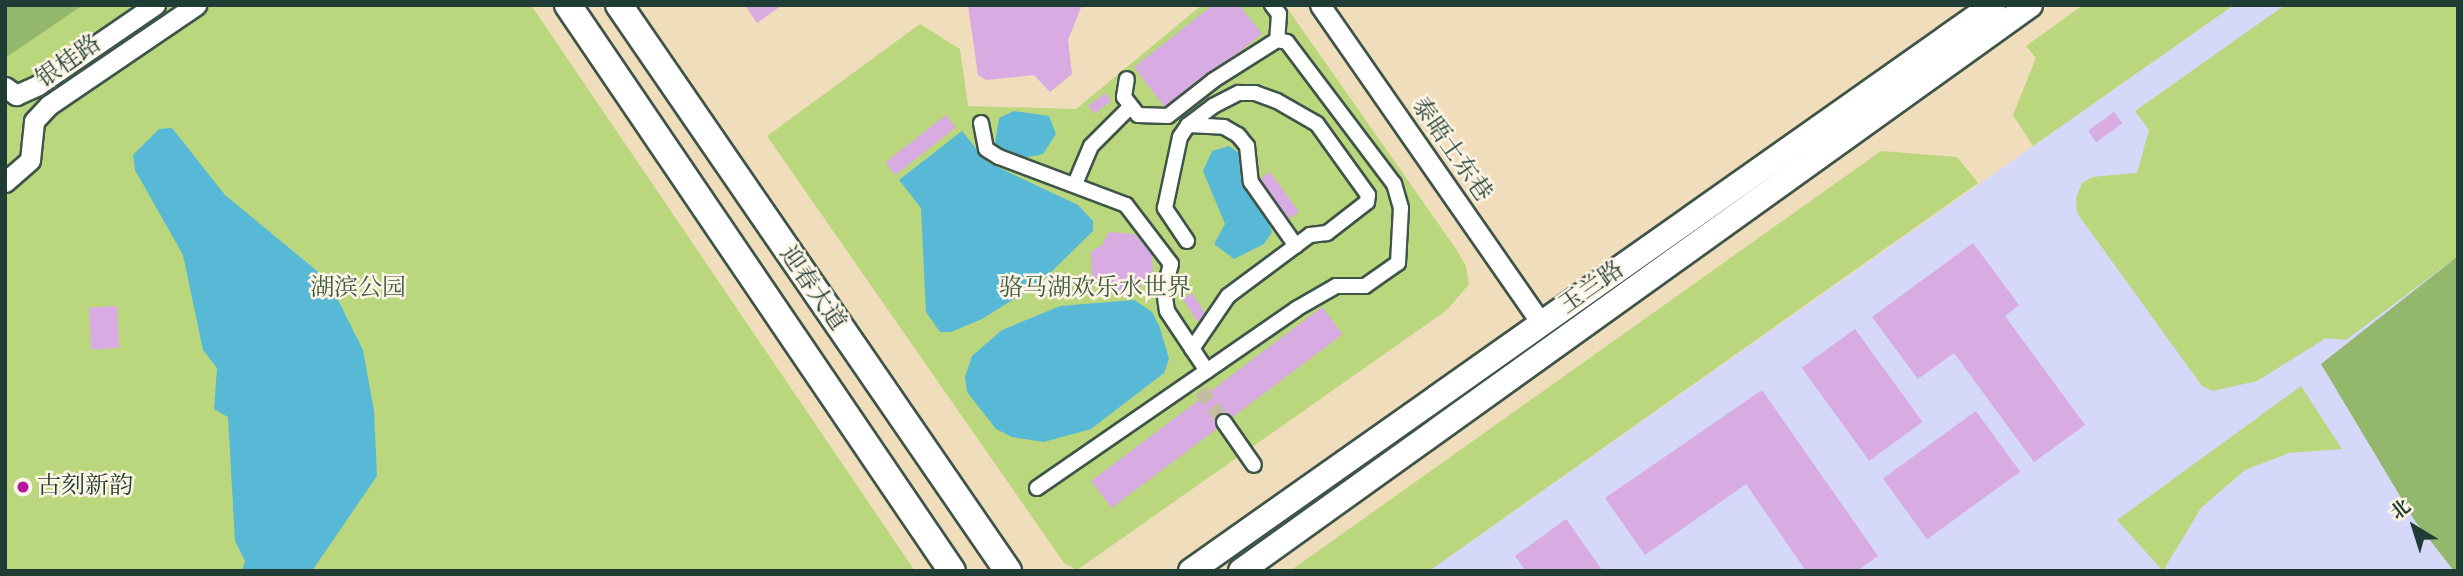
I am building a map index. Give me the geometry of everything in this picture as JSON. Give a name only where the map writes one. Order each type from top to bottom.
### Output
[{"type":"main road","name":"迎春大道","points":[[568,5],[952,571]]},
{"type":"main road","name":"迎春大道","points":[[619,5],[1008,571]]},
{"type":"street","name":"银桂路","points":[[10,91],[38,85],[155,5]]},
{"type":"street","name":"银桂路","points":[[5,182],[30,160],[34,121],[49,105],[196,5]]},
{"type":"street","points":[[1272,5],[1279,14],[1277,40]]},
{"type":"street","name":"泰晤士东巷","points":[[1320,5],[1542,324]]},
{"type":"street","name":"玉兰路","points":[[1191,571],[1993,5]]},
{"type":"street","name":"玉兰路","points":[[1241,571],[2030,5]]},
{"type":"street","points":[[1128,79],[1124,97],[1138,116],[1168,116],[1214,80],[1277,40]]},
{"type":"street","points":[[1037,488],[1197,385],[1207,371],[1322,293],[1346,284],[1365,286],[1398,262],[1401,208],[1394,184],[1296,50],[1277,40]]},
{"type":"street","points":[[10,91],[34,121]]},
{"type":"street","points":[[1187,241],[1165,208],[1171,168],[1188,125],[1226,98],[1255,93],[1317,124],[1364,187],[1367,202],[1326,233],[1310,235],[1227,296],[1192,349]]},
{"type":"street","points":[[1076,184],[1091,146],[1130,107]]},
{"type":"street","points":[[981,123],[986,149],[992,153],[1126,205],[1171,264],[1164,290],[1167,311],[1207,371]]},
{"type":"street","points":[[1188,125],[1224,127],[1238,135],[1247,146],[1251,182],[1296,246]]},
{"type":"street","points":[[1224,422],[1254,465]]},
{"type":"shaded area","points":[[2234,5],[2458,5],[2458,571],[1429,571]]},
{"type":"green space","name":"湖滨公园","points":[[5,5],[531,5],[915,571],[5,571]]},
{"type":"green space","points":[[5,5],[83,5],[5,58]]},
{"type":"green space","name":"骆马湖欢乐水世界","points":[[1202,5],[1285,5],[1456,249],[1466,266],[1469,284],[1447,310],[1077,570],[1064,563],[767,136],[920,24],[960,49],[968,106],[1076,109]]},
{"type":"green space","points":[[2083,5],[2234,5],[2033,146],[2013,115],[2036,58],[2026,46]]},
{"type":"green space","points":[[2285,5],[2458,5],[2458,256],[2346,340],[2326,338],[2257,381],[2213,391],[2202,386],[2077,213],[2076,198],[2082,183],[2092,177],[2137,173],[2149,130],[2135,111]]},
{"type":"green space","points":[[1881,151],[1957,157],[1978,183],[1429,571],[1290,571]]},
{"type":"green space","points":[[2458,256],[2458,571],[2454,571],[2415,521],[2321,364]]},
{"type":"green space","points":[[2301,386],[2342,449],[2289,453],[2245,470],[2201,508],[2163,571],[2117,520]]},
{"type":"water","points":[[1014,111],[1049,116],[1056,134],[1043,154],[1020,159],[995,143],[999,118]]},
{"type":"water","points":[[172,128],[225,195],[328,280],[363,350],[374,411],[377,476],[312,571],[242,571],[245,561],[235,541],[228,417],[214,409],[217,368],[203,350],[183,255],[135,170],[133,155],[159,129]]},
{"type":"water","points":[[962,131],[987,162],[1078,205],[1093,221],[1093,231],[1041,282],[982,319],[951,332],[940,332],[926,312],[921,208],[899,180]]},
{"type":"water","points":[[1229,146],[1242,155],[1242,184],[1263,208],[1272,232],[1264,244],[1234,259],[1214,244],[1225,224],[1203,171],[1212,151]]},
{"type":"water","points":[[1134,300],[1152,312],[1169,359],[1164,373],[1091,429],[1044,442],[1012,437],[996,429],[967,392],[965,377],[972,356],[1002,330],[1060,306]]},
{"type":"building","points":[[745,5],[782,5],[757,23]]},
{"type":"building","points":[[968,5],[1082,5],[1068,40],[1072,74],[1050,92],[1034,75],[986,80],[978,75]]},
{"type":"building","points":[[1213,5],[1239,5],[1262,34],[1166,109],[1134,67]]},
{"type":"building","points":[[1105,93],[1111,101],[1094,114],[1088,106]]},
{"type":"building","points":[[2114,112],[2122,123],[2096,142],[2088,131]]},
{"type":"building","points":[[946,115],[956,128],[895,175],[885,162]]},
{"type":"building","points":[[1270,172],[1299,212],[1288,219],[1259,180]]},
{"type":"building","points":[[1109,232],[1134,234],[1152,252],[1153,274],[1134,293],[1109,294],[1092,278],[1091,251],[1102,245]]},
{"type":"building","points":[[1973,243],[2019,305],[2005,316],[2085,425],[2034,462],[1954,353],[1918,379],[1872,317]]},
{"type":"building","points":[[1192,293],[1207,316],[1197,322],[1183,299]]},
{"type":"building","points":[[117,306],[119,348],[91,349],[89,307]]},
{"type":"building","points":[[1322,307],[1342,334],[1112,508],[1091,481]]},
{"type":"building","points":[[1855,329],[1923,422],[1869,461],[1802,368]]},
{"type":"building","points":[[1762,390],[1878,556],[1857,571],[1806,571],[1746,484],[1645,555],[1605,498]]},
{"type":"building","points":[[1976,411],[2020,472],[1927,539],[1883,479]]},
{"type":"building","points":[[1566,519],[1603,571],[1526,571],[1515,556]]},
{"type":"tunnel","points":[[1200,390],[1224,422]]},
{"type":"place","name":"古刻新韵","points":[[23,487]]}]
